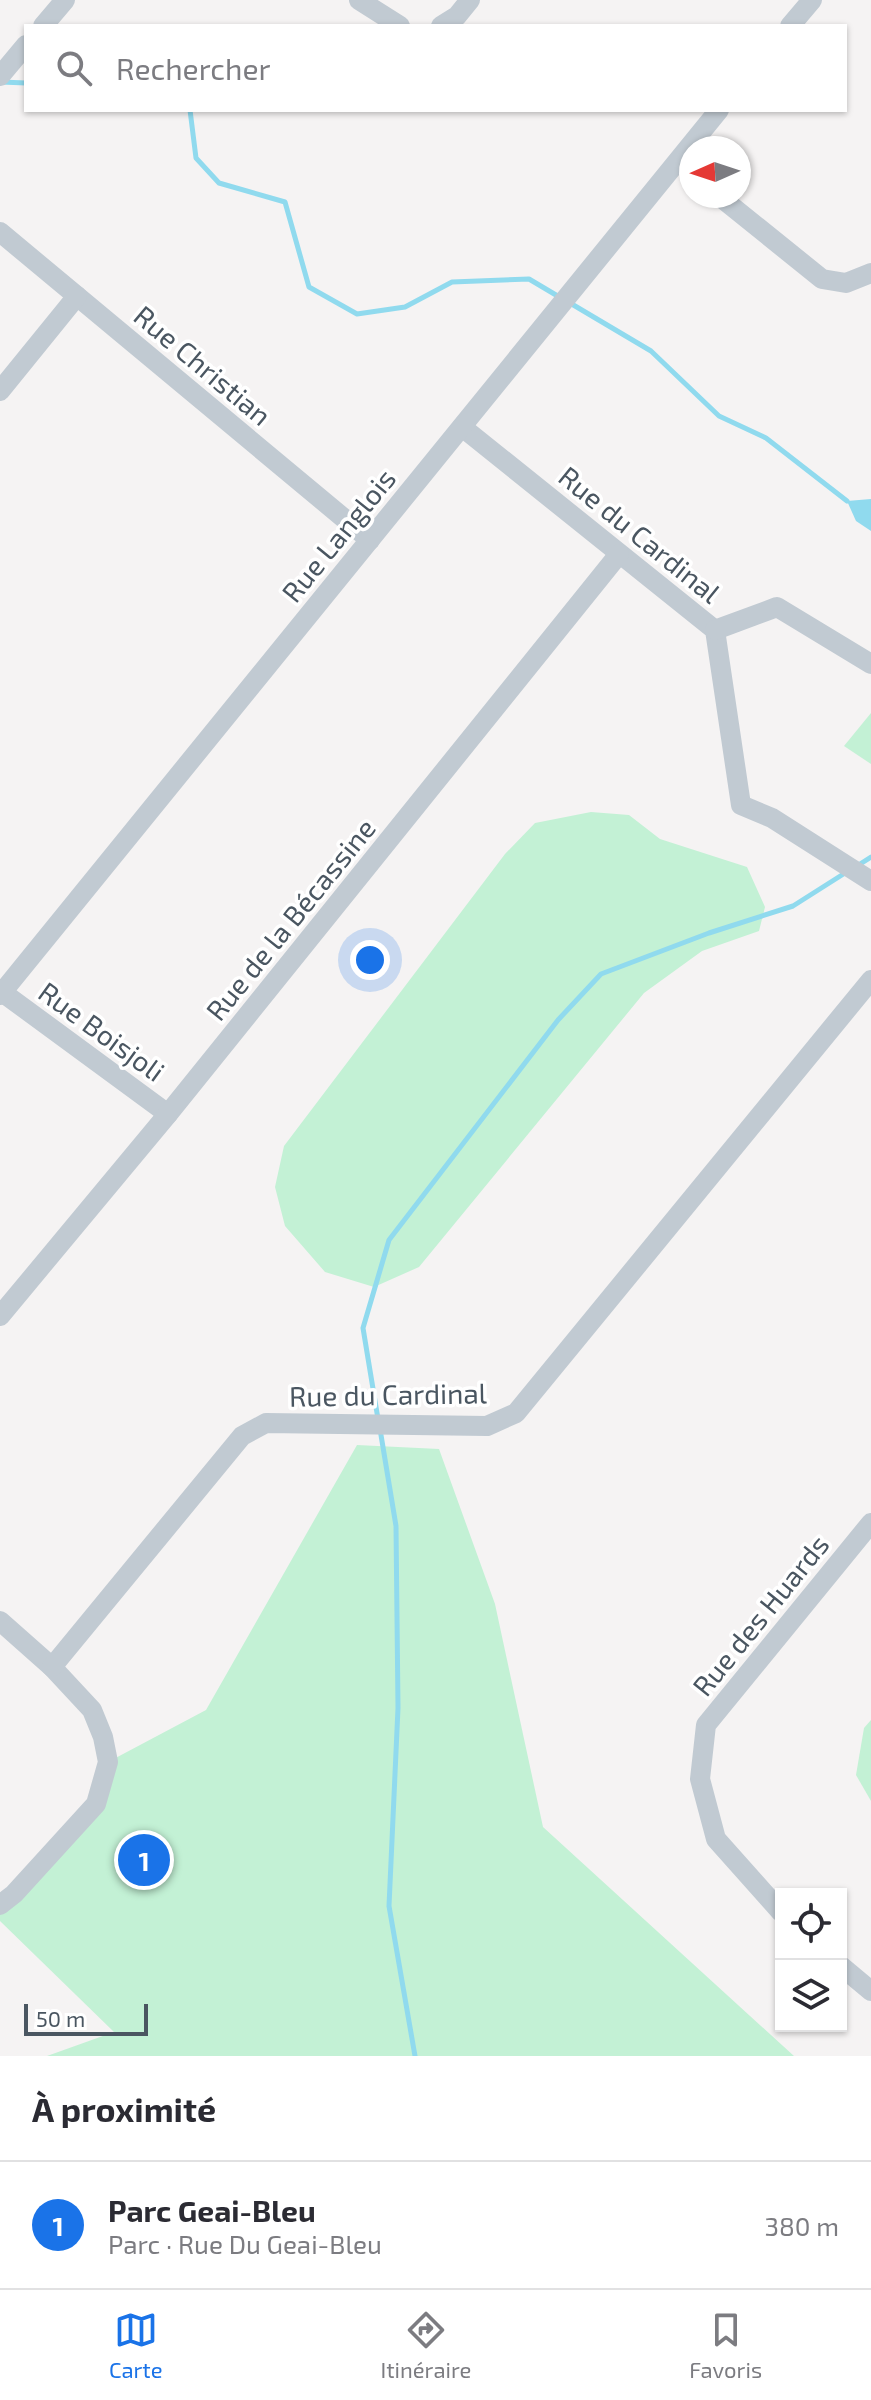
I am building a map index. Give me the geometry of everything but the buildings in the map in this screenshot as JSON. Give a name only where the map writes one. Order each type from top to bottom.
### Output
[{"type":"street","points":[[45,24],[65,0]]},
{"type":"street","points":[[359,0],[397,24]]},
{"type":"street","points":[[444,24],[457,16],[470,0]]},
{"type":"street","points":[[792,24],[812,0]]},
{"type":"street","points":[[0,76],[24,47]]},
{"type":"street","name":"Rue Langlois","points":[[703,136],[718,112]]},
{"type":"street","name":"Rue Langlois","points":[[1,994],[462,427],[679,173]]},
{"type":"street","points":[[734,208],[822,279],[846,283],[871,273]]},
{"type":"street","name":"Rue Christian","points":[[0,232],[370,540]]},
{"type":"street","points":[[0,391],[77,296]]},
{"type":"street","name":"Rue du Cardinal","points":[[462,427],[715,630],[741,805],[772,818],[871,881]]},
{"type":"street","name":"Rue de la Bécassine","points":[[0,1316],[168,1114],[619,554]]},
{"type":"street","points":[[715,630],[777,607],[871,664]]},
{"type":"street","name":"Rue du Cardinal","points":[[52,1667],[242,1436],[266,1423],[487,1426],[516,1413],[871,980]]},
{"type":"street","name":"Rue Boisjoli","points":[[1,994],[168,1114]]},
{"type":"street","name":"Rue des Huards","points":[[775,1905],[716,1839],[700,1779],[706,1725],[871,1523]]},
{"type":"street","points":[[0,1621],[52,1667],[92,1710],[103,1737],[108,1762],[96,1804],[14,1894],[0,1905]]},
{"type":"street","points":[[847,1971],[871,1991]]},
{"type":"green space","points":[[871,713],[871,764],[844,746]]},
{"type":"green space","points":[[591,812],[629,815],[660,839],[747,867],[765,907],[759,931],[702,951],[644,993],[419,1267],[374,1287],[325,1272],[285,1226],[275,1187],[284,1146],[505,854],[535,823]]},
{"type":"green space","points":[[357,1445],[439,1449],[495,1604],[543,1827],[794,2056],[47,2056],[114,2032],[0,1921],[0,1905],[96,1804],[108,1762],[206,1710]]},
{"type":"green space","points":[[871,1720],[871,1801],[856,1775],[864,1728]]},
{"type":"water","points":[[871,499],[871,531],[856,521],[847,501]]},
{"type":"waterway","points":[[1,82],[24,83]]},
{"type":"waterway","points":[[190,112],[196,158],[219,183],[285,202],[309,287],[357,314],[405,307],[452,282],[529,279],[561,298]]},
{"type":"waterway","points":[[570,303],[651,351],[719,416],[766,438],[847,501]]},
{"type":"waterway","points":[[857,866],[871,857]]},
{"type":"waterway","points":[[378,1419],[363,1328],[389,1240],[558,1020],[601,974],[709,933],[793,906],[845,873]]},
{"type":"waterway","points":[[380,1429],[396,1526],[398,1708],[389,1906],[415,2056]]},
{"type":"place","name":"Parc Geai-Bleu","points":[[144,1860]]}]
